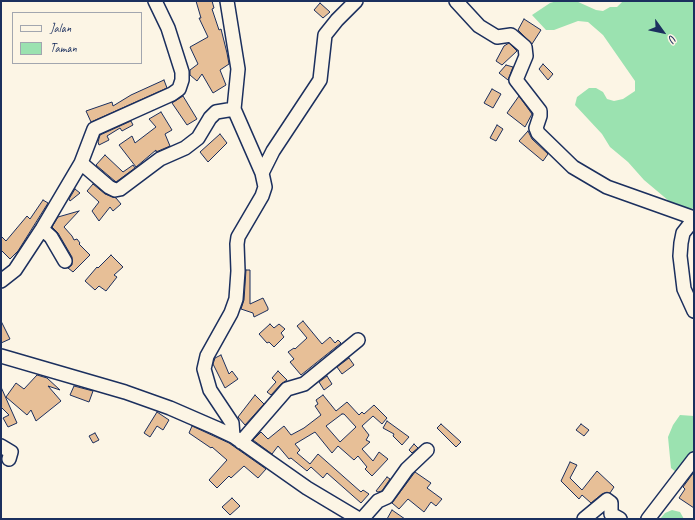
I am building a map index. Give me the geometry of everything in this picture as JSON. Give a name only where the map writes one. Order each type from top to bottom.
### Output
[{"type":"street","points":[[1,281],[15,270],[42,229],[81,162],[94,129],[172,94],[179,89],[182,72],[168,28],[155,1]]},
{"type":"street","points":[[227,1],[238,69],[234,109],[262,173],[265,187],[262,196],[245,224],[236,244],[238,271],[236,299],[207,356],[204,369],[210,390],[232,423],[237,439]]},
{"type":"street","points":[[324,39],[352,12],[366,1]]},
{"type":"street","points":[[456,1],[479,26],[497,38],[510,35],[525,47],[526,56],[516,80],[540,112],[536,128],[538,133],[573,167],[607,187],[694,219],[684,233],[680,243],[684,289],[694,311]]},
{"type":"street","points":[[262,173],[273,151],[320,80],[324,39],[328,30],[353,2]]},
{"type":"street","points":[[81,162],[109,187],[117,190],[160,159],[185,148],[198,138],[210,118],[216,112],[234,109]]},
{"type":"street","points":[[42,229],[51,236],[65,261]]},
{"type":"street","points":[[237,439],[287,389],[306,382],[358,340]]},
{"type":"street","points":[[1,356],[125,392],[170,408],[237,439],[307,488],[360,519],[378,501],[387,497],[407,469],[427,450]]},
{"type":"street","points":[[1,446],[12,452],[9,459]]},
{"type":"street","points":[[648,519],[694,459]]},
{"type":"street","points":[[584,519],[605,500],[611,503],[611,514],[620,519]]},
{"type":"green space","points":[[557,1],[576,1],[596,10],[603,11],[610,7],[617,7],[623,1],[694,1],[694,208],[691,209],[669,201],[644,180],[628,162],[610,147],[602,134],[575,105],[577,97],[589,88],[596,88],[603,92],[607,99],[614,101],[623,99],[635,91],[635,81],[603,35],[588,22],[578,21],[554,30],[546,30],[532,15],[550,3]]},
{"type":"green space","points":[[680,415],[694,416],[694,487],[671,468],[668,437],[673,425]]},
{"type":"green space","points":[[672,510],[680,512],[684,519],[660,519],[665,513]]},
{"type":"building","points":[[196,1],[212,1],[214,8],[212,9],[219,30],[221,29],[227,53],[229,64],[220,70],[226,85],[213,93],[202,74],[197,81],[190,75],[190,70],[198,64],[190,47],[208,37],[199,18],[201,18]]},
{"type":"building","points":[[320,3],[330,12],[323,18],[314,10]]},
{"type":"building","points":[[524,19],[541,30],[532,44],[518,30]]},
{"type":"building","points":[[509,43],[517,51],[502,65],[496,61],[504,46]]},
{"type":"building","points":[[543,64],[553,74],[548,80],[539,69]]},
{"type":"building","points":[[506,65],[513,67],[508,80],[499,73]]},
{"type":"building","points":[[164,80],[167,88],[91,122],[86,111],[112,102],[113,106],[131,95]]},
{"type":"building","points":[[492,89],[501,94],[493,108],[484,103]]},
{"type":"building","points":[[183,96],[197,119],[187,125],[172,103]]},
{"type":"building","points":[[519,96],[532,114],[525,127],[507,113]]},
{"type":"building","points":[[161,112],[172,130],[165,134],[170,146],[156,152],[156,150],[136,167],[119,145],[132,136],[135,143],[156,127],[149,119]]},
{"type":"building","points":[[131,121],[133,125],[122,131],[120,128],[107,136],[109,140],[99,145],[98,142],[100,135]]},
{"type":"building","points":[[497,125],[503,129],[496,141],[490,138]]},
{"type":"building","points":[[528,131],[532,139],[548,154],[543,161],[519,141]]},
{"type":"building","points":[[220,134],[227,143],[208,162],[200,152]]},
{"type":"building","points":[[105,155],[123,172],[133,165],[135,168],[116,182],[96,165]]},
{"type":"building","points":[[93,184],[105,194],[116,198],[121,204],[113,211],[110,207],[99,221],[92,211],[99,202],[87,191]]},
{"type":"building","points":[[75,189],[80,193],[70,201],[69,199]]},
{"type":"building","points":[[43,200],[48,203],[18,251],[10,259],[1,250],[1,236],[6,241],[27,216],[30,219]]},
{"type":"building","points":[[79,211],[64,227],[74,240],[77,239],[80,243],[79,244],[90,255],[73,272],[68,268],[72,265],[72,257],[58,233],[52,227],[58,217]]},
{"type":"building","points":[[111,255],[123,267],[114,275],[117,277],[106,291],[99,286],[95,290],[85,281],[97,267],[98,268]]},
{"type":"building","points":[[246,270],[250,270],[250,304],[263,298],[268,308],[268,310],[254,317],[253,313],[241,309],[244,300]]},
{"type":"building","points":[[1,321],[10,339],[1,343]]},
{"type":"building","points":[[303,321],[322,344],[330,337],[335,343],[338,340],[341,343],[301,375],[290,362],[294,359],[288,352],[294,348],[295,349],[307,338],[297,326]]},
{"type":"building","points":[[270,324],[274,328],[279,324],[285,329],[281,333],[284,337],[274,347],[269,342],[267,343],[259,334]]},
{"type":"building","points":[[221,355],[229,374],[232,371],[238,379],[225,388],[213,364],[215,358]]},
{"type":"building","points":[[349,358],[354,365],[342,374],[337,367]]},
{"type":"building","points":[[278,371],[287,380],[271,395],[267,392],[276,382],[272,378]]},
{"type":"building","points":[[37,375],[47,378],[60,390],[48,386],[61,401],[36,421],[31,410],[27,415],[6,397],[16,383],[24,389]]},
{"type":"building","points":[[327,376],[332,384],[324,390],[319,382]]},
{"type":"building","points":[[74,386],[93,391],[89,402],[70,395]]},
{"type":"building","points":[[1,387],[17,423],[8,427],[3,418],[9,415],[1,407]]},
{"type":"building","points":[[255,395],[264,404],[245,425],[238,417]]},
{"type":"building","points":[[323,395],[336,411],[347,402],[359,415],[362,412],[364,414],[374,405],[387,418],[382,424],[373,416],[362,426],[369,435],[366,440],[370,442],[362,449],[373,461],[379,452],[388,459],[372,476],[365,469],[367,467],[358,456],[354,460],[338,446],[332,453],[315,432],[295,444],[300,450],[297,453],[310,464],[318,454],[361,492],[363,490],[369,494],[361,503],[327,473],[323,478],[311,467],[307,471],[291,458],[289,459],[278,446],[272,454],[253,440],[261,432],[268,439],[284,426],[291,435],[304,428],[321,415],[315,406],[318,404],[316,400]],"holes":[[[344,414],[356,427],[340,442],[326,426]]]},
{"type":"building","points":[[157,412],[169,420],[163,430],[157,426],[150,437],[144,433]]},
{"type":"building","points":[[387,421],[409,437],[402,445],[393,436],[394,434],[383,428]]},
{"type":"building","points":[[441,424],[461,442],[456,447],[437,428]]},
{"type":"building","points":[[581,424],[589,430],[584,436],[576,430]]},
{"type":"building","points":[[192,426],[229,443],[266,469],[258,478],[244,466],[231,478],[229,476],[217,488],[209,480],[227,460],[212,447],[211,448],[189,433]]},
{"type":"building","points":[[95,433],[99,440],[93,443],[89,436]]},
{"type":"building","points":[[414,444],[418,448],[412,453],[409,450]]},
{"type":"building","points":[[570,462],[577,465],[570,478],[582,490],[597,471],[614,487],[610,493],[602,494],[591,503],[582,495],[579,499],[561,481]]},
{"type":"building","points":[[415,472],[431,483],[427,488],[442,499],[436,506],[431,502],[424,512],[408,499],[399,509],[392,503]]},
{"type":"building","points":[[694,472],[694,508],[679,498],[685,489],[683,487]]},
{"type":"building","points":[[387,477],[390,479],[382,491],[376,491]]},
{"type":"building","points":[[232,498],[240,506],[230,515],[222,507]]},
{"type":"building","points":[[392,510],[405,519],[387,519]]}]
